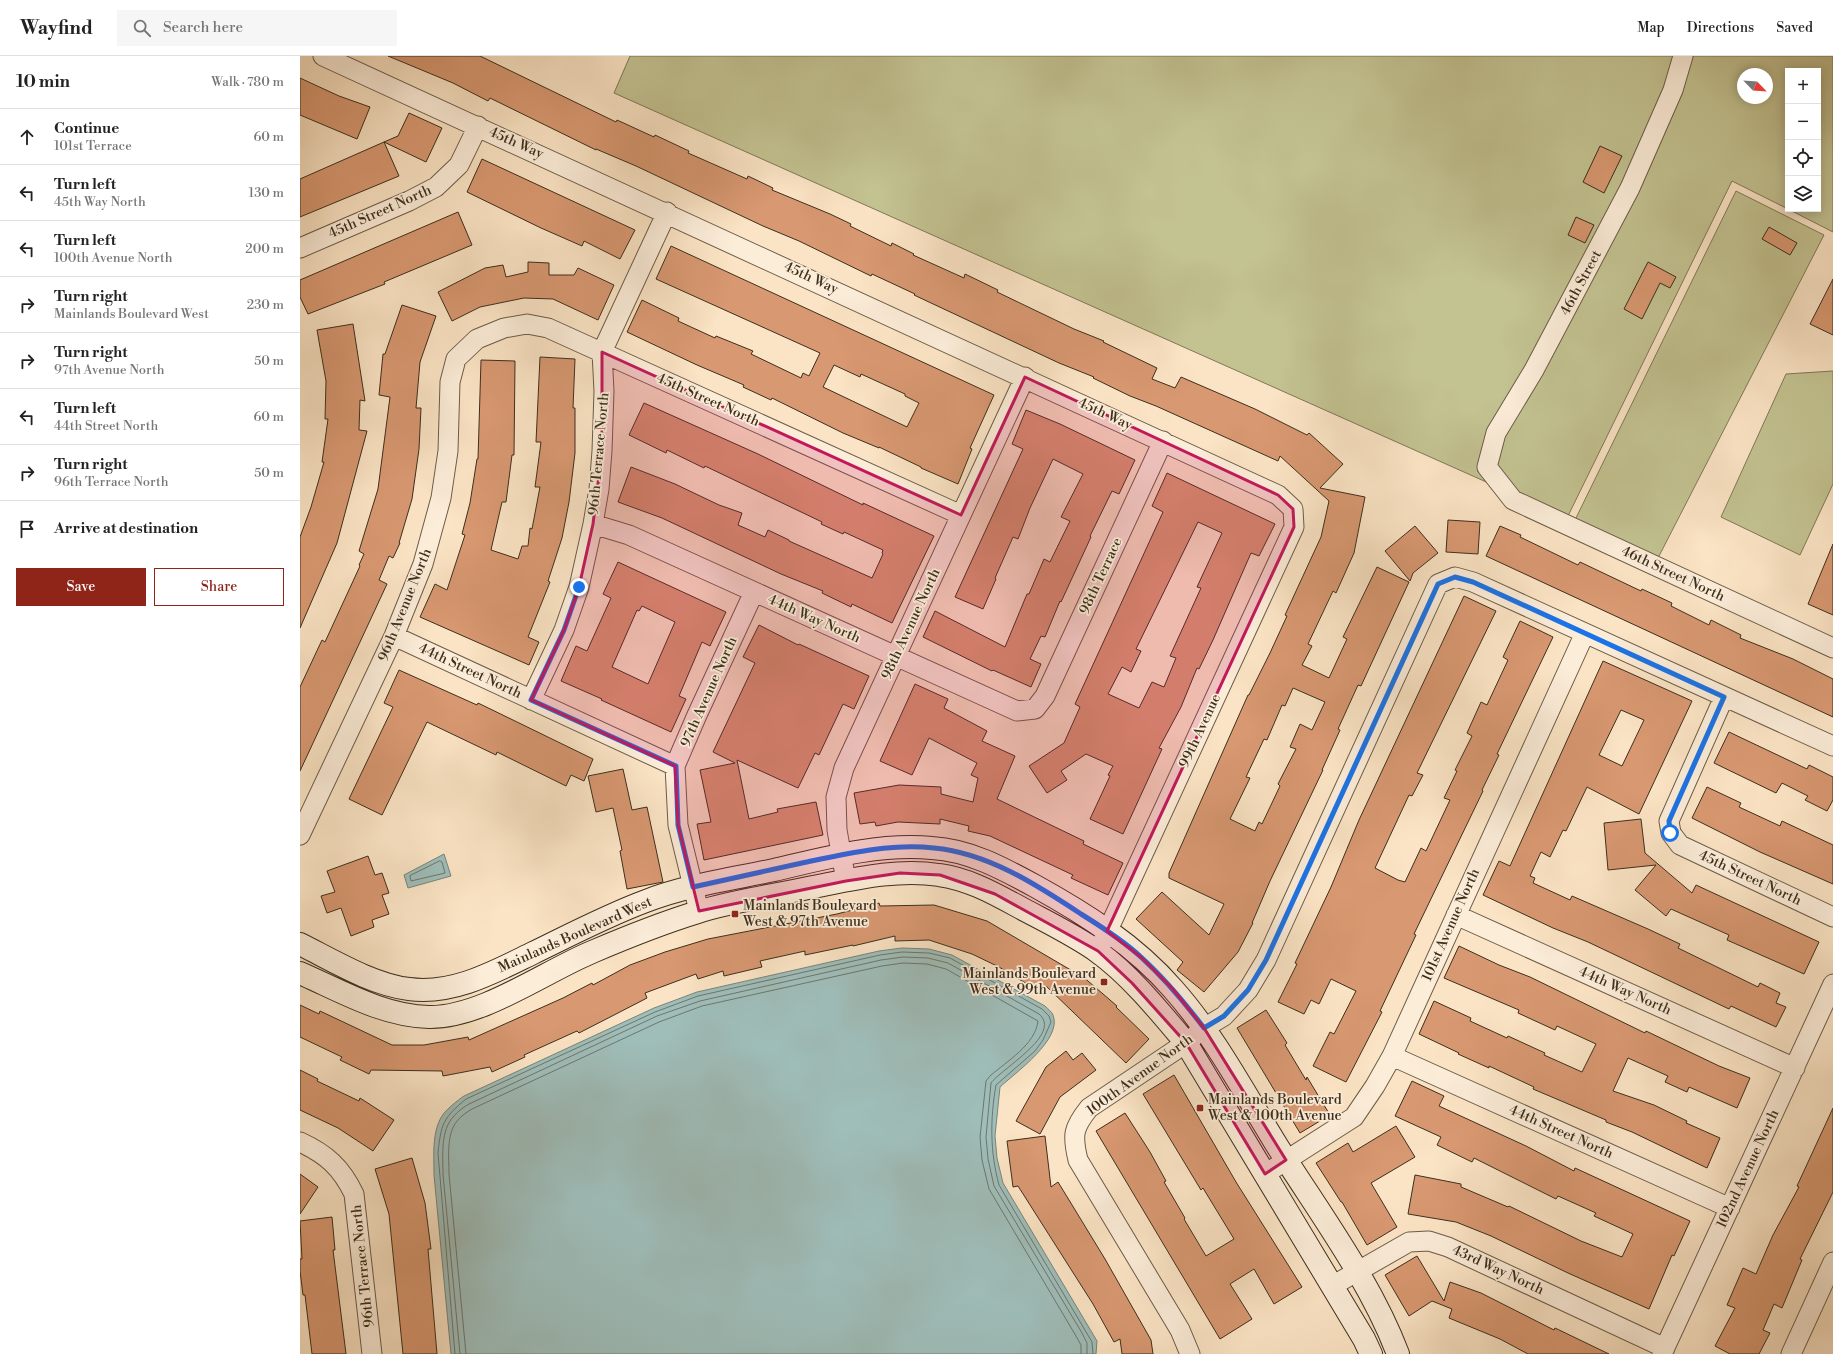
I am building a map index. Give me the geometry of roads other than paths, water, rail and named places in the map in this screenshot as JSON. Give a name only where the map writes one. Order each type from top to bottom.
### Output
[{"type":"street","name":"45th Way","points":[[323,56],[667,212],[1163,441],[1278,495],[1293,509]]},
{"type":"street","name":"46th Street","points":[[1513,500],[1488,467],[1496,434],[1534,370],[1630,188],[1673,90],[1683,56]]},
{"type":"street","name":"45th Street North","points":[[300,248],[409,201],[436,187],[459,165],[478,126]]},
{"type":"street","name":"96th Terrace North","points":[[531,700],[564,630],[579,587],[593,524],[599,489],[602,451],[604,391],[602,352],[667,212]]},
{"type":"street","name":"45th Street North","points":[[456,359],[477,339],[504,328],[527,324],[548,328],[961,515]]},
{"type":"street","name":"96th Avenue North","points":[[300,835],[394,636],[423,564],[441,498],[448,451],[450,382],[456,359]]},
{"type":"street","name":"98th Avenue North","points":[[846,880],[837,830],[836,797],[844,768],[1025,377]]},
{"type":"street","name":"98th Terrace","points":[[1035,709],[1045,696],[1163,441]]},
{"type":"street","name":"46th Street North","points":[[1513,500],[1833,648]]},
{"type":"street","name":"99th Avenue","points":[[1098,951],[1294,527],[1293,509]]},
{"type":"street","name":"44th Way North","points":[[593,524],[629,535],[1018,711],[1035,709]]},
{"type":"street","name":"100th Avenue North","points":[[1190,1354],[1180,1330],[1078,1160],[1073,1140],[1079,1120],[1089,1108],[1186,1043],[1204,1028],[1224,1016],[1243,995],[1266,960],[1438,584],[1455,577],[1473,582],[1585,633]]},
{"type":"street","name":"97th Avenue North","points":[[699,911],[678,825],[676,766],[697,715],[754,592]]},
{"type":"street","points":[[1585,633],[1833,746]]},
{"type":"street","name":"101st Avenue North","points":[[1265,1174],[1354,1117],[1375,1086],[1392,1056],[1585,633]]},
{"type":"street","name":"44th Street North","points":[[394,636],[676,766]]},
{"type":"street","name":"45th Street North","points":[[1724,697],[1669,821],[1670,833],[1680,845],[1833,917]]},
{"type":"street","name":"Mainlands Boulevard West","points":[[300,944],[381,983],[410,989],[441,989],[466,983],[492,973],[601,920],[648,900],[693,887],[842,855],[895,847],[934,848],[969,855],[1000,866],[1057,898],[1107,931],[1141,957],[1172,988],[1204,1028],[1357,1272],[1398,1354]]},
{"type":"street","name":"Mainlands Boulevard West","points":[[300,973],[369,1004],[401,1014],[430,1017],[453,1014],[488,1002],[569,962],[637,933],[699,911],[846,880],[900,873],[940,875],[972,884],[995,894],[1098,951],[1132,983],[1186,1043],[1372,1354]]},
{"type":"street","name":"44th Way North","points":[[1456,915],[1795,1068]]},
{"type":"street","name":"102nd Avenue North","points":[[1663,1351],[1833,984]]},
{"type":"street","name":"44th Street North","points":[[1392,1056],[1730,1208]]},
{"type":"street","name":"96th Terrace North","points":[[300,1142],[320,1151],[335,1164],[347,1179],[354,1194],[372,1354]]},
{"type":"street","name":"43rd Way North","points":[[1332,1286],[1409,1242],[1429,1241],[1448,1247],[1663,1351]]},
{"type":"street","points":[[1792,1354],[1833,1262]]},
{"type":"water","points":[[444,854],[451,876],[408,888],[404,875]]},
{"type":"water","points":[[902,948],[929,949],[952,955],[1045,1006],[1053,1015],[1054,1024],[1045,1045],[1000,1087],[995,1136],[997,1158],[1003,1183],[1097,1341],[1096,1354],[451,1354],[434,1175],[434,1140],[438,1124],[442,1116],[451,1106],[464,1096],[654,1008],[697,992],[879,951]]},
{"type":"place","name":"Mainlands Boulevard West & 97th Avenue","points":[[735,914]]},
{"type":"place","name":"Mainlands Boulevard West & 99th Avenue","points":[[1104,982]]},
{"type":"place","name":"Mainlands Boulevard West & 100th Avenue","points":[[1200,1108]]}]
